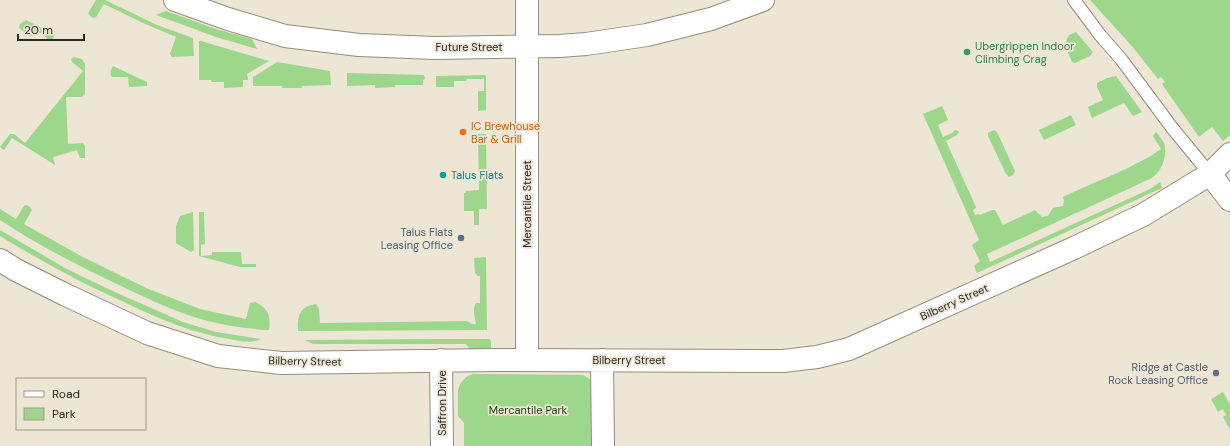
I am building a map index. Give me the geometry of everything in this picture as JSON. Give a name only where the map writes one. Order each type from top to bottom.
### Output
[{"type":"street","name":"Future Street","points":[[175,0],[214,7],[285,36],[360,45],[435,48],[527,47],[586,44],[647,35],[711,20],[763,0]]},
{"type":"street","name":"Mercantile Street","points":[[527,0],[527,360]]},
{"type":"street","name":"Bilberry Street","points":[[0,260],[16,270],[60,292],[147,333],[218,356],[281,363],[442,360],[783,361],[817,357],[849,348],[1088,242],[1142,215],[1210,174],[1230,154]]},
{"type":"street","points":[[1210,174],[1230,200]]},
{"type":"street","name":"Saffron Drive","points":[[442,360],[442,446]]},
{"type":"street","points":[[602,360],[603,446]]},
{"type":"lane","points":[[1074,0],[1173,129],[1210,174]]},
{"type":"green space","points":[[96,0],[105,0],[157,25],[193,38],[194,56],[172,57],[170,54],[176,37],[104,4],[96,17],[91,17],[88,13]]},
{"type":"green space","points":[[1090,0],[1230,0],[1230,135],[1223,141],[1212,127],[1199,137],[1162,84],[1165,82],[1161,77],[1158,79],[1131,45]]},
{"type":"green space","points":[[166,11],[219,30],[252,39],[257,49],[216,37],[156,15]]},
{"type":"green space","points":[[26,20],[54,35],[53,40],[50,41],[37,30],[31,37],[19,28],[20,24]]},
{"type":"green space","points":[[1076,32],[1093,52],[1090,56],[1075,63],[1072,62],[1066,48],[1069,47],[1066,41],[1069,35]]},
{"type":"green space","points":[[199,41],[269,61],[247,74],[248,80],[243,80],[243,87],[224,88],[224,82],[199,80]]},
{"type":"green space","points":[[74,57],[82,59],[85,64],[85,94],[82,97],[66,97],[68,144],[83,143],[85,146],[85,158],[80,158],[77,150],[53,157],[55,165],[12,138],[4,150],[0,147],[10,134],[14,134],[25,143],[83,71],[72,62],[71,59]]},
{"type":"green space","points":[[277,62],[330,71],[331,85],[302,86],[302,88],[253,86],[253,77]]},
{"type":"green space","points":[[113,66],[147,82],[147,86],[129,87],[128,77],[112,77],[110,73]]},
{"type":"green space","points":[[347,73],[424,75],[425,79],[423,80],[423,85],[395,85],[395,87],[375,88],[375,85],[347,86]]},
{"type":"green space","points":[[485,75],[486,110],[478,111],[478,91],[484,91],[484,79],[454,81],[454,87],[436,87],[436,76]]},
{"type":"green space","points":[[1116,76],[1142,112],[1133,116],[1124,103],[1092,118],[1088,107],[1103,100],[1097,87],[1097,83],[1107,78]]},
{"type":"green space","points":[[942,106],[948,120],[938,125],[943,137],[956,130],[959,132],[957,135],[946,141],[976,207],[973,210],[975,215],[980,215],[995,210],[1003,225],[1035,210],[1042,217],[1048,216],[1053,208],[1063,206],[1063,197],[1138,163],[1161,149],[1153,136],[1156,132],[1164,143],[1165,158],[1159,171],[1152,178],[987,254],[990,262],[1150,189],[1160,182],[1162,188],[977,273],[974,266],[980,261],[972,245],[979,240],[923,114]]},
{"type":"green space","points":[[1071,115],[1076,125],[1044,140],[1039,130]]},
{"type":"green space","points":[[994,130],[997,132],[1015,171],[1013,175],[1009,177],[1006,174],[988,136],[988,133]]},
{"type":"green space","points":[[478,134],[486,134],[487,209],[479,209],[479,225],[474,225],[474,211],[464,211],[464,193],[466,193],[466,191],[479,190]]},
{"type":"green space","points":[[26,205],[32,210],[24,224],[81,256],[146,288],[200,309],[246,319],[250,303],[255,302],[263,307],[268,313],[269,330],[223,324],[176,311],[76,264],[30,239],[0,220],[0,209],[16,219]]},
{"type":"green space","points":[[193,212],[194,250],[191,252],[176,243],[176,226],[180,216]]},
{"type":"green space","points":[[199,212],[204,212],[205,244],[201,245],[201,256],[212,255],[212,252],[241,252],[242,264],[256,264],[256,267],[240,267],[199,256]]},
{"type":"green space","points":[[0,230],[65,268],[108,289],[183,322],[216,332],[261,339],[257,341],[245,342],[237,341],[202,333],[163,320],[94,288],[47,263],[0,236]]},
{"type":"green space","points":[[486,257],[487,330],[298,331],[299,316],[303,309],[316,304],[319,309],[320,323],[465,321],[476,324],[474,309],[476,303],[480,303],[480,276],[475,273],[474,258]]},
{"type":"green space","points":[[489,339],[491,341],[490,350],[471,350],[466,344],[313,344],[305,340]]},
{"type":"green space","name":"Mercantile Park","points":[[472,374],[583,375],[593,381],[593,446],[464,446],[464,423],[458,416],[458,390],[460,384],[466,377]]},
{"type":"green space","points":[[1223,392],[1230,404],[1230,430],[1223,417],[1226,415],[1223,409],[1218,412],[1211,399]]},
{"type":"place","name":"Ubergrippen Indoor Climbing Crag","points":[[967,52]]},
{"type":"place","name":"IC Brewhouse Bar & Grill","points":[[463,132]]},
{"type":"place","name":"Talus Flats","points":[[443,175]]},
{"type":"place","name":"Talus Flats Leasing Office","points":[[461,238]]},
{"type":"place","name":"Ridge at Castle Rock Leasing Office","points":[[1216,373]]}]
